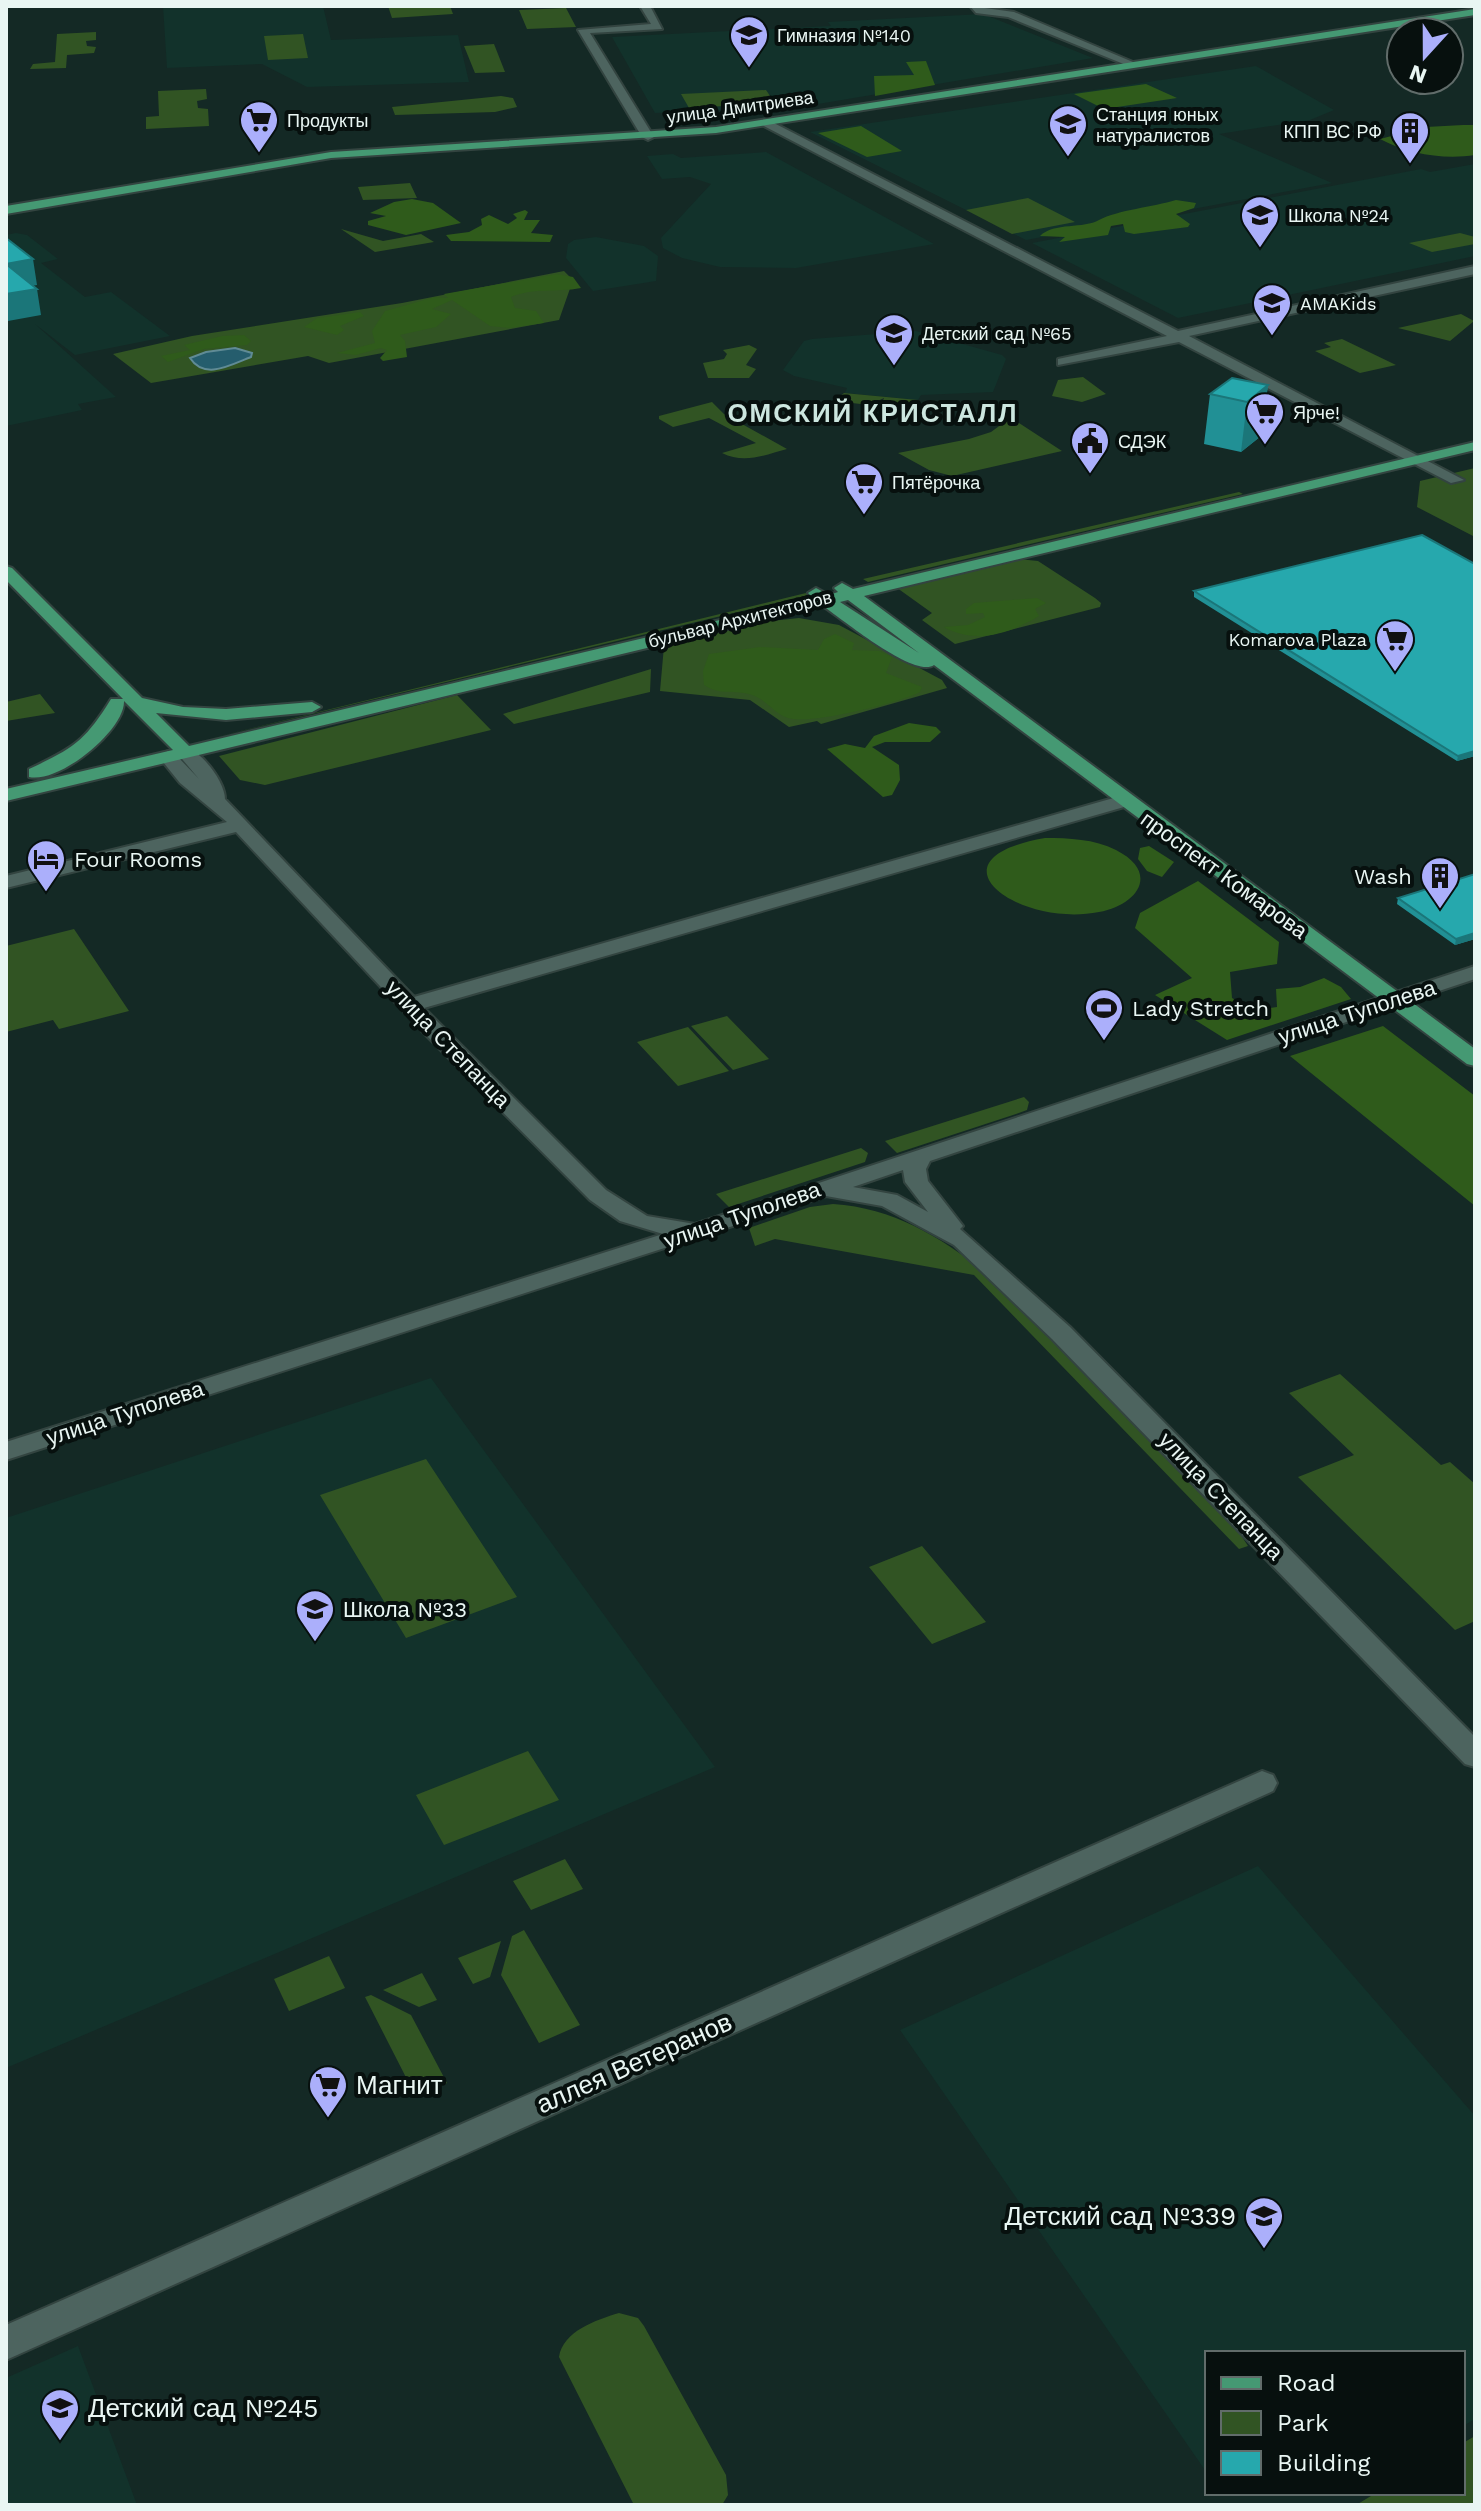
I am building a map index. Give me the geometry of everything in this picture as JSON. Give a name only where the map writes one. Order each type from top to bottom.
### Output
[{"type":"main road","name":"улица Дмитриева","points":[[6,210],[331,155],[648,137],[766,123],[1475,12]]},
{"type":"main road","name":"бульвар Архитекторов","points":[[6,780],[172,749],[740,619],[1409,456],[1475,435]]},
{"type":"main road","name":"бульвар Архитекторов","points":[[6,795],[312,707],[833,581],[1409,456],[1475,446]]},
{"type":"main road","points":[[6,571],[140,703],[172,749]]},
{"type":"main road","name":"проспект Комарова","points":[[833,581],[1124,801],[1475,1059]]},
{"type":"main road","name":"проспект Комарова","points":[[808,587],[862,627],[975,688]]},
{"type":"main road","points":[[6,590],[117,703],[172,749]]},
{"type":"main road","points":[[740,619],[796,613],[862,627]]},
{"type":"main road","points":[[36,773],[93,743],[107,727],[117,703]]},
{"type":"main road","points":[[140,703],[207,716],[312,707]]},
{"type":"street","points":[[645,6],[658,27],[583,30],[648,137]]},
{"type":"street","points":[[975,6],[980,11],[1010,14],[1135,65]]},
{"type":"street","points":[[766,123],[1456,480]]},
{"type":"street","points":[[1063,362],[1475,270]]},
{"type":"street","name":"улица Степанца","points":[[172,749],[187,779],[221,805],[552,1152],[606,1203],[629,1218],[666,1227],[705,1226]]},
{"type":"street","points":[[410,1005],[1124,801]]},
{"type":"street","points":[[6,882],[239,825]]},
{"type":"street","name":"улица Туполева","points":[[6,1451],[622,1256],[1475,972]]},
{"type":"street","name":"улица Степанца","points":[[922,1155],[914,1169],[917,1182],[962,1240],[1061,1333],[1475,1756]]},
{"type":"street","name":"улица Степанца","points":[[815,1190],[860,1193],[889,1200],[962,1240]]},
{"type":"street","points":[[622,1256],[636,1237],[629,1218]]},
{"type":"street","name":"аллея Ветеранов","points":[[6,2343],[1262,1783]]},
{"type":"shaded area","points":[[163,6],[323,6],[331,40],[458,35],[469,82],[307,87],[262,64],[167,68]]},
{"type":"shaded area","points":[[983,14],[1093,58],[806,106],[655,113],[612,37],[831,26],[828,22]]},
{"type":"shaded area","name":"Станция юных натуралистов","points":[[1256,66],[1334,110],[1310,120],[1219,134],[1332,183],[1026,240],[810,132]]},
{"type":"shaded area","points":[[766,152],[934,244],[796,268],[720,267],[682,258],[663,248],[661,238],[711,184],[690,177],[662,179],[647,156],[673,154],[681,158]]},
{"type":"shaded area","name":"Школа №24","points":[[1475,164],[1475,256],[1178,318],[1032,243],[1421,169],[1430,172]]},
{"type":"shaded area","points":[[6,235],[27,235],[58,259],[41,263],[85,297],[111,292],[170,336],[75,355],[35,324],[116,397],[78,404],[82,410],[6,426]]},
{"type":"shaded area","points":[[596,237],[644,246],[658,256],[656,281],[593,291],[566,258],[568,244],[574,240]]},
{"type":"shaded area","name":"Детский сад №65","points":[[916,331],[1002,355],[1006,359],[993,392],[921,395],[918,400],[845,393],[847,388],[794,376],[783,370],[804,341]]},
{"type":"shaded area","name":"Школа №33","points":[[431,1378],[715,1767],[6,2068],[6,1518]]},
{"type":"shaded area","name":"Детский сад №339","points":[[1258,1866],[1475,2116],[1475,2419],[1465,2425],[1465,2351],[1205,2351],[1205,2470],[900,2030]]},
{"type":"shaded area","name":"Детский сад №245","points":[[78,2346],[137,2505],[6,2505],[6,2378]]},
{"type":"green space","points":[[388,6],[450,6],[453,14],[392,18]]},
{"type":"green space","points":[[566,8],[576,27],[527,29],[519,10]]},
{"type":"green space","points":[[96,32],[96,40],[86,41],[87,46],[96,47],[94,53],[67,55],[66,68],[30,69],[33,64],[55,62],[57,34]]},
{"type":"green space","points":[[303,34],[308,58],[268,60],[264,36]]},
{"type":"green space","points":[[494,44],[505,72],[475,73],[464,46]]},
{"type":"green space","points":[[926,61],[935,85],[875,96],[874,76],[914,75],[906,62]]},
{"type":"green space","points":[[1146,84],[1177,98],[1104,109],[1074,94]]},
{"type":"green space","points":[[206,89],[207,99],[197,101],[198,108],[208,109],[209,126],[146,129],[146,117],[159,116],[158,91]]},
{"type":"green space","points":[[766,90],[775,103],[689,108],[681,94]]},
{"type":"green space","points":[[501,96],[513,98],[517,107],[495,112],[395,115],[392,107]]},
{"type":"green space","points":[[1475,125],[1475,155],[1451,157],[1426,154],[1402,149],[1380,139],[1426,127]]},
{"type":"green space","points":[[861,126],[902,151],[867,157],[818,133]]},
{"type":"green space","points":[[410,183],[417,198],[363,200],[358,187]]},
{"type":"green space","points":[[1028,198],[1075,222],[1012,234],[966,210]]},
{"type":"green space","points":[[412,199],[433,203],[461,223],[406,235],[368,225],[368,221],[386,216],[370,213],[394,202]]},
{"type":"green space","points":[[1176,200],[1196,203],[1194,208],[1176,214],[1190,224],[1188,227],[1134,234],[1125,232],[1123,224],[1111,226],[1108,235],[1059,242],[1065,237],[1040,236],[1053,229],[1093,223],[1116,214]]},
{"type":"green space","points":[[528,212],[524,220],[540,220],[531,233],[553,235],[550,242],[451,241],[446,235],[469,232],[482,225],[481,219],[489,215],[508,224],[517,218],[513,214]]},
{"type":"green space","points":[[341,229],[383,241],[421,234],[434,242],[375,252]]},
{"type":"green space","points":[[1460,233],[1475,237],[1475,244],[1432,252],[1409,243]]},
{"type":"green space","points":[[564,271],[573,280],[559,320],[329,363],[308,356],[151,383],[113,354],[192,336],[402,303]]},
{"type":"green space","points":[[557,274],[573,277],[581,288],[529,292],[511,297],[515,308],[536,311],[544,323],[509,328],[490,326],[452,300],[432,309],[451,314],[436,327],[400,335],[405,341],[407,357],[383,361],[380,358],[387,350],[381,348],[356,355],[337,353],[375,343],[372,331],[385,311],[435,297],[448,298],[444,294]]},
{"type":"green space","points":[[360,312],[364,316],[340,326],[344,330],[337,335],[304,327],[317,318]]},
{"type":"green space","points":[[1461,314],[1474,321],[1450,341],[1398,328]]},
{"type":"green space","points":[[244,335],[251,341],[247,345],[204,349],[168,362],[161,356],[190,350],[184,345],[222,336]]},
{"type":"green space","points":[[1342,339],[1396,365],[1360,373],[1315,351],[1331,347],[1324,343]]},
{"type":"green space","points":[[749,345],[757,349],[746,365],[756,369],[749,378],[708,378],[703,363],[724,359],[727,354],[723,350]]},
{"type":"green space","points":[[1083,377],[1106,394],[1082,402],[1052,396],[1058,380]]},
{"type":"green space","points":[[844,393],[918,400],[919,403],[916,409],[882,403],[884,398],[869,405],[835,401]]},
{"type":"green space","points":[[712,402],[724,414],[787,449],[738,458],[722,453],[756,443],[709,418],[673,427],[659,419],[659,416]]},
{"type":"green space","points":[[1006,421],[1019,423],[1062,451],[952,476],[929,470],[898,453],[969,439],[991,432]]},
{"type":"green space","points":[[1475,468],[1475,537],[1417,507],[1420,481]]},
{"type":"green space","points":[[1239,492],[1243,494],[868,582],[863,579]]},
{"type":"green space","points":[[1010,558],[1038,561],[1095,598],[1101,603],[1100,607],[955,644],[922,620],[932,613],[893,585]]},
{"type":"green space","points":[[806,593],[809,595],[208,739]]},
{"type":"green space","points":[[1037,598],[1046,603],[1035,609],[1039,616],[1005,632],[980,636],[944,627],[968,625],[985,617],[983,613],[966,614],[966,609],[974,603]]},
{"type":"green space","points":[[799,618],[839,625],[942,680],[947,688],[821,724],[817,721],[789,727],[750,700],[660,691],[664,646],[761,622]]},
{"type":"green space","points":[[835,634],[854,643],[852,650],[879,651],[892,657],[886,673],[922,687],[920,692],[854,712],[799,719],[783,716],[752,695],[716,690],[704,685],[703,671],[709,654],[760,647],[818,650],[824,639]]},
{"type":"green space","points":[[651,669],[650,692],[514,724],[503,714]]},
{"type":"green space","points":[[40,694],[55,713],[6,721],[6,702]]},
{"type":"green space","points":[[457,695],[491,730],[265,785],[240,780],[219,756]]},
{"type":"green space","points":[[909,723],[936,727],[941,732],[930,742],[885,742],[872,747],[899,765],[900,780],[892,795],[883,797],[827,749],[845,744],[865,748],[874,736]]},
{"type":"green space","points":[[1045,838],[1090,841],[1116,850],[1138,868],[1139,887],[1124,903],[1112,908],[1068,914],[1039,910],[1014,901],[996,889],[987,875],[991,861],[1009,848]]},
{"type":"green space","points":[[1149,846],[1174,862],[1162,877],[1147,871],[1138,859],[1140,848]]},
{"type":"green space","points":[[1198,881],[1279,942],[1277,964],[1230,972],[1232,998],[1254,1010],[1277,1007],[1276,989],[1300,987],[1324,978],[1341,987],[1351,999],[1227,1040],[1155,995],[1192,978],[1135,928],[1140,913]]},
{"type":"green space","points":[[74,929],[129,1011],[59,1029],[53,1020],[6,1032],[6,946]]},
{"type":"green space","points":[[727,1016],[769,1059],[733,1070],[691,1026]]},
{"type":"green space","points":[[1383,1026],[1475,1096],[1475,1206],[1290,1056]]},
{"type":"green space","points":[[688,1027],[729,1071],[678,1086],[637,1042]]},
{"type":"green space","points":[[1024,1097],[1029,1102],[1027,1110],[897,1153],[885,1141]]},
{"type":"green space","points":[[861,1148],[868,1153],[865,1162],[729,1207],[716,1194]]},
{"type":"green space","points":[[833,1204],[876,1211],[914,1226],[985,1272],[1235,1526],[1248,1546],[1239,1549],[974,1275],[775,1239],[755,1246],[749,1228],[810,1207]]},
{"type":"green space","points":[[1340,1374],[1441,1465],[1450,1462],[1475,1484],[1475,1621],[1455,1630],[1298,1477],[1354,1455],[1289,1393]]},
{"type":"green space","points":[[426,1459],[517,1597],[406,1638],[320,1495]]},
{"type":"green space","points":[[922,1546],[986,1622],[932,1644],[869,1567]]},
{"type":"green space","points":[[528,1751],[559,1800],[444,1845],[416,1795]]},
{"type":"green space","points":[[565,1859],[583,1889],[531,1910],[513,1881]]},
{"type":"green space","points":[[524,1930],[580,2025],[539,2043],[501,1975],[512,1936]]},
{"type":"green space","points":[[501,1941],[490,1977],[473,1984],[458,1958]]},
{"type":"green space","points":[[329,1956],[345,1988],[289,2011],[274,1979]]},
{"type":"green space","points":[[422,1973],[437,2000],[419,2007],[383,1990]]},
{"type":"green space","points":[[371,1995],[411,2015],[447,2083],[416,2097],[365,1997]]},
{"type":"green space","points":[[619,2313],[638,2318],[644,2326],[726,2475],[728,2495],[722,2505],[634,2505],[559,2357],[574,2333]]},
{"type":"green space","points":[[1475,2436],[1475,2505],[1356,2505],[1373,2495],[1465,2495],[1465,2442]]},
{"type":"water","points":[[235,348],[252,353],[251,357],[211,370],[196,365],[190,358],[206,352]]},
{"type":"building","points":[[6,238],[33,259],[6,264]]},
{"type":"building","points":[[6,264],[37,289],[6,294]]},
{"type":"building","points":[[1232,378],[1268,385],[1247,402],[1210,394]]},
{"type":"building","name":"Komarova Plaza","points":[[1422,535],[1475,564],[1475,751],[1458,756],[1194,591]]},
{"type":"building","name":"Wash","points":[[1475,874],[1475,933],[1456,939],[1398,898]]},
{"type":"place","name":"Гимназия №140","points":[[749,69]]},
{"type":"place","name":"Продукты","points":[[259,154]]},
{"type":"place","name":"Станция юных натуралистов","points":[[1068,158]]},
{"type":"place","name":"КПП ВС РФ","points":[[1410,165]]},
{"type":"place","name":"Школа №24","points":[[1260,249]]},
{"type":"place","name":"AMAKids","points":[[1272,337]]},
{"type":"place","name":"Детский сад №65","points":[[894,367]]},
{"type":"place","name":"Ярче!","points":[[1265,446]]},
{"type":"place","name":"СДЭК","points":[[1090,475]]},
{"type":"place","name":"Пятёрочка","points":[[864,516]]},
{"type":"place","name":"Komarova Plaza","points":[[1395,673]]},
{"type":"place","name":"Four Rooms","points":[[46,893]]},
{"type":"place","name":"Wash","points":[[1440,910]]},
{"type":"place","name":"Lady Stretch","points":[[1104,1042]]},
{"type":"place","name":"Школа №33","points":[[315,1643]]},
{"type":"place","name":"Магнит","points":[[328,2119]]},
{"type":"place","name":"Детский сад №339","points":[[1264,2250]]},
{"type":"place","name":"Детский сад №245","points":[[60,2442]]},
{"type":"district","name":"ОМСКИЙ КРИСТАЛЛ","points":[[873,413]]}]
